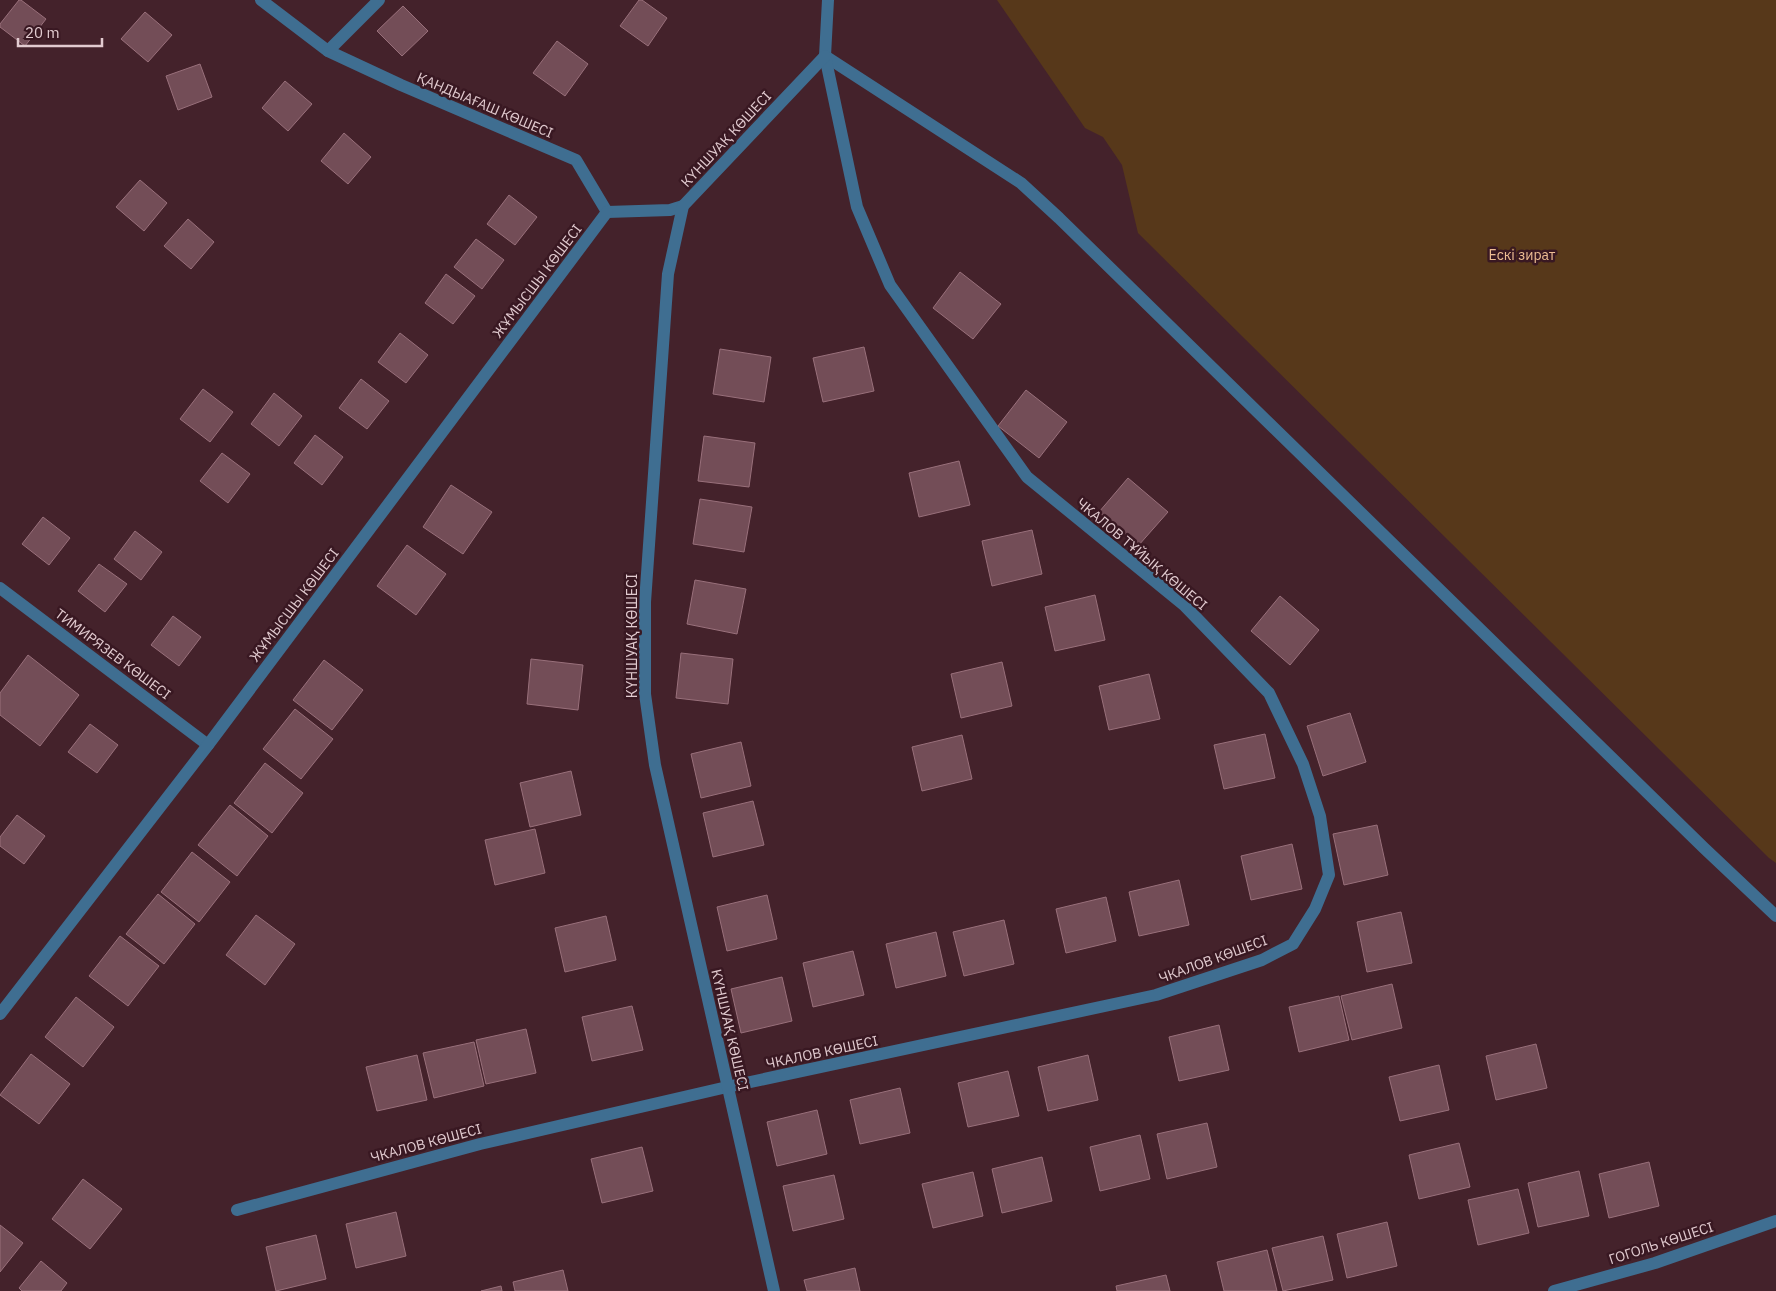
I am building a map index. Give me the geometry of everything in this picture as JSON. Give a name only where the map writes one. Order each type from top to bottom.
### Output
[{"type":"street","name":"ҚАНДЫАҒАШ КӨШЕСІ","points":[[261,0],[328,51],[401,85],[576,160],[607,212]]},
{"type":"street","points":[[328,51],[380,0]]},
{"type":"street","name":"ЧКАЛОВ ТҰЙЫҚ КӨШЕСІ","points":[[828,0],[825,56],[857,207],[890,286],[1027,477],[1184,606],[1269,693],[1303,764],[1320,816],[1329,875],[1315,909],[1293,944]]},
{"type":"street","points":[[825,56],[1027,189],[1776,916]]},
{"type":"street","name":"КҮНШУАҚ КӨШЕСІ","points":[[774,1291],[655,765],[645,694],[645,602],[668,274],[683,206],[825,56]]},
{"type":"street","points":[[607,212],[670,210],[683,206]]},
{"type":"street","name":"ЖҰМЫСШЫ КӨШЕСІ","points":[[0,1014],[208,744],[607,212]]},
{"type":"street","name":"ТИМИРЯЗЕВ КӨШЕСІ","points":[[0,588],[208,744]]},
{"type":"street","name":"ЧКАЛОВ КӨШЕСІ","points":[[236,1210],[480,1144],[727,1087],[1156,995],[1262,960],[1293,944]]},
{"type":"street","name":"ГОГОЛЬ КӨШЕСІ","points":[[1554,1291],[1656,1263],[1776,1221]]},
{"type":"green space","name":"Ескі зират","points":[[997,0],[1776,0],[1776,863],[1138,233],[1122,165],[1103,137],[1085,128]]},
{"type":"building","points":[[19,0],[46,19],[25,46],[0,27],[0,24]]},
{"type":"building","points":[[639,0],[642,0],[667,18],[648,46],[620,26]]},
{"type":"building","points":[[403,6],[428,31],[402,56],[377,31]]},
{"type":"building","points":[[145,12],[172,35],[148,62],[121,39]]},
{"type":"building","points":[[557,41],[588,64],[565,96],[533,73]]},
{"type":"building","points":[[200,64],[212,97],[178,110],[166,76]]},
{"type":"building","points":[[285,81],[312,104],[288,131],[262,108]]},
{"type":"building","points":[[344,133],[371,157],[348,184],[321,161]]},
{"type":"building","points":[[140,180],[167,203],[144,231],[116,207]]},
{"type":"building","points":[[509,195],[537,217],[515,245],[487,224]]},
{"type":"building","points":[[188,219],[214,242],[191,269],[164,246]]},
{"type":"building","points":[[476,239],[504,260],[482,289],[454,267]]},
{"type":"building","points":[[960,272],[1001,304],[973,339],[933,308]]},
{"type":"building","points":[[446,274],[475,296],[453,324],[425,303]]},
{"type":"building","points":[[400,333],[428,355],[406,383],[378,362]]},
{"type":"building","points":[[864,347],[874,391],[823,402],[813,358]]},
{"type":"building","points":[[720,349],[771,357],[764,402],[713,394]]},
{"type":"building","points":[[361,379],[389,401],[367,429],[339,408]]},
{"type":"building","points":[[203,389],[233,412],[210,442],[180,419]]},
{"type":"building","points":[[1026,390],[1067,422],[1039,458],[998,426]]},
{"type":"building","points":[[274,393],[302,416],[279,446],[251,424]]},
{"type":"building","points":[[315,435],[343,457],[322,485],[294,463]]},
{"type":"building","points":[[704,436],[755,443],[749,487],[698,481]]},
{"type":"building","points":[[222,453],[250,474],[228,503],[200,481]]},
{"type":"building","points":[[959,461],[970,505],[919,517],[909,473]]},
{"type":"building","points":[[1128,478],[1168,512],[1138,546],[1099,512]]},
{"type":"building","points":[[451,485],[492,512],[463,554],[423,527]]},
{"type":"building","points":[[700,499],[752,507],[744,552],[693,544]]},
{"type":"building","points":[[43,517],[70,538],[49,565],[22,544]]},
{"type":"building","points":[[1032,530],[1042,574],[992,586],[982,541]]},
{"type":"building","points":[[135,531],[162,552],[141,580],[114,559]]},
{"type":"building","points":[[407,545],[446,574],[416,615],[377,586]]},
{"type":"building","points":[[99,564],[127,584],[105,612],[78,591]]},
{"type":"building","points":[[695,580],[746,589],[737,634],[687,624]]},
{"type":"building","points":[[1095,595],[1105,640],[1055,651],[1045,607]]},
{"type":"building","points":[[1280,596],[1319,630],[1290,665],[1251,631]]},
{"type":"building","points":[[173,616],[201,637],[179,666],[151,645]]},
{"type":"building","points":[[681,653],[733,659],[728,704],[676,698]]},
{"type":"building","points":[[28,655],[79,695],[40,746],[0,715],[0,693]]},
{"type":"building","points":[[531,659],[583,665],[578,710],[527,704]]},
{"type":"building","points":[[324,660],[363,690],[332,730],[293,700]]},
{"type":"building","points":[[1002,662],[1012,706],[961,718],[951,674]]},
{"type":"building","points":[[1149,674],[1160,719],[1109,730],[1099,686]]},
{"type":"building","points":[[295,709],[333,739],[301,779],[263,749]]},
{"type":"building","points":[[1350,713],[1366,762],[1323,776],[1307,726]]},
{"type":"building","points":[[90,724],[118,745],[97,773],[68,752]]},
{"type":"building","points":[[1265,734],[1275,778],[1224,789],[1214,745]]},
{"type":"building","points":[[962,735],[972,779],[922,791],[912,747]]},
{"type":"building","points":[[741,742],[751,786],[701,798],[691,754]]},
{"type":"building","points":[[265,763],[303,793],[272,833],[234,803]]},
{"type":"building","points":[[571,771],[581,815],[530,827],[520,783]]},
{"type":"building","points":[[753,801],[764,845],[713,857],[703,813]]},
{"type":"building","points":[[230,805],[268,836],[237,876],[198,845]]},
{"type":"building","points":[[17,815],[45,836],[24,864],[0,846],[0,837]]},
{"type":"building","points":[[1377,825],[1388,875],[1344,885],[1333,834]]},
{"type":"building","points":[[535,829],[545,873],[495,885],[485,840]]},
{"type":"building","points":[[1292,844],[1302,889],[1251,900],[1241,856]]},
{"type":"building","points":[[192,852],[230,882],[199,922],[161,892]]},
{"type":"building","points":[[1179,880],[1189,925],[1139,936],[1129,892]]},
{"type":"building","points":[[158,894],[195,924],[164,964],[126,934]]},
{"type":"building","points":[[767,895],[777,939],[727,951],[717,907]]},
{"type":"building","points":[[1106,897],[1116,941],[1066,953],[1056,909]]},
{"type":"building","points":[[1401,912],[1412,963],[1367,972],[1357,922]]},
{"type":"building","points":[[256,915],[295,944],[265,985],[226,955]]},
{"type":"building","points":[[606,916],[616,960],[565,972],[555,928]]},
{"type":"building","points":[[1004,920],[1014,964],[964,976],[953,932]]},
{"type":"building","points":[[936,932],[946,976],[896,988],[886,944]]},
{"type":"building","points":[[120,936],[159,966],[128,1006],[89,976]]},
{"type":"building","points":[[853,951],[864,995],[813,1007],[803,963]]},
{"type":"building","points":[[782,977],[792,1021],[741,1033],[731,989]]},
{"type":"building","points":[[1392,984],[1402,1028],[1352,1040],[1341,996]]},
{"type":"building","points":[[1339,996],[1349,1040],[1299,1052],[1289,1007]]},
{"type":"building","points":[[76,997],[114,1027],[83,1067],[45,1037]]},
{"type":"building","points":[[632,1006],[643,1050],[592,1061],[582,1017]]},
{"type":"building","points":[[1219,1025],[1229,1070],[1179,1081],[1169,1037]]},
{"type":"building","points":[[526,1029],[536,1073],[486,1084],[476,1040]]},
{"type":"building","points":[[474,1042],[484,1086],[434,1098],[423,1053]]},
{"type":"building","points":[[1536,1044],[1547,1088],[1496,1100],[1486,1056]]},
{"type":"building","points":[[31,1054],[70,1084],[39,1124],[0,1095]]},
{"type":"building","points":[[417,1055],[427,1100],[377,1111],[366,1067]]},
{"type":"building","points":[[1088,1055],[1098,1100],[1048,1111],[1038,1067]]},
{"type":"building","points":[[1439,1065],[1449,1110],[1400,1121],[1389,1077]]},
{"type":"building","points":[[1008,1071],[1019,1116],[968,1127],[958,1083]]},
{"type":"building","points":[[900,1088],[910,1133],[860,1144],[850,1100]]},
{"type":"building","points":[[817,1110],[827,1154],[777,1166],[767,1122]]},
{"type":"building","points":[[1207,1123],[1217,1167],[1167,1179],[1157,1134]]},
{"type":"building","points":[[1140,1135],[1150,1179],[1100,1191],[1090,1147]]},
{"type":"building","points":[[1459,1143],[1470,1187],[1419,1199],[1409,1155]]},
{"type":"building","points":[[642,1147],[653,1191],[602,1203],[591,1159]]},
{"type":"building","points":[[1042,1157],[1052,1201],[1002,1213],[992,1169]]},
{"type":"building","points":[[1649,1162],[1659,1206],[1609,1218],[1599,1174]]},
{"type":"building","points":[[1579,1171],[1589,1216],[1538,1227],[1528,1183]]},
{"type":"building","points":[[973,1172],[983,1216],[933,1228],[922,1184]]},
{"type":"building","points":[[834,1175],[844,1219],[793,1231],[783,1186]]},
{"type":"building","points":[[83,1179],[122,1209],[90,1249],[52,1219]]},
{"type":"building","points":[[1518,1189],[1529,1233],[1478,1245],[1468,1200]]},
{"type":"building","points":[[396,1212],[406,1256],[356,1268],[346,1224]]},
{"type":"building","points":[[1387,1222],[1397,1266],[1347,1278],[1337,1234]]},
{"type":"building","points":[[0,1225],[23,1243],[0,1272]]},
{"type":"building","points":[[316,1235],[326,1279],[276,1291],[266,1247]]},
{"type":"building","points":[[1323,1236],[1333,1280],[1283,1291],[1272,1248]]},
{"type":"building","points":[[1267,1250],[1277,1291],[1224,1291],[1217,1262]]},
{"type":"building","points":[[41,1261],[67,1283],[61,1291],[22,1291],[19,1288]]},
{"type":"building","points":[[855,1268],[860,1291],[807,1291],[804,1280]]},
{"type":"building","points":[[563,1270],[568,1291],[515,1291],[513,1282]]},
{"type":"building","points":[[1166,1275],[1170,1291],[1117,1291],[1116,1286]]},
{"type":"building","points":[[501,1286],[502,1291],[481,1291]]}]
